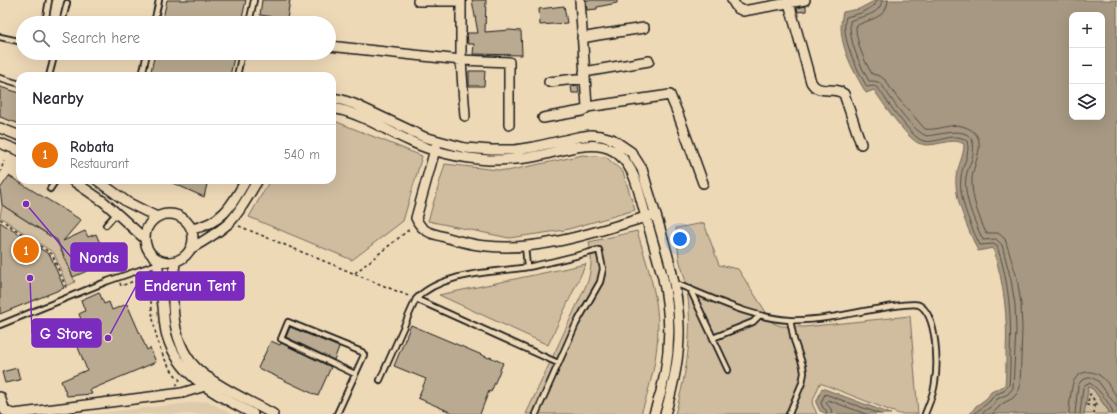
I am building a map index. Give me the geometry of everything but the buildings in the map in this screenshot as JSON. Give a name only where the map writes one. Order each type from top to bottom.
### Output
[{"type":"street","points":[[418,1],[461,0],[461,60],[464,116]]},
{"type":"street","points":[[580,0],[587,107]]},
{"type":"street","points":[[732,0],[736,8],[740,11],[805,0]]},
{"type":"street","points":[[789,3],[814,88],[838,90],[844,94],[861,144]]},
{"type":"street","points":[[582,38],[644,28]]},
{"type":"street","points":[[336,47],[461,60],[510,62],[509,125]]},
{"type":"street","points":[[549,82],[649,61]]},
{"type":"street","points":[[543,118],[582,111],[587,107],[670,95],[703,183]]},
{"type":"street","points":[[336,99],[354,104],[438,142],[465,148],[515,150],[591,135],[612,139],[631,152],[642,169],[674,283],[678,310],[679,341],[675,372],[671,393],[664,414]]},
{"type":"street","points":[[336,109],[350,113],[435,151],[463,158],[490,160],[516,159],[591,145],[608,148],[624,159],[633,172],[664,278],[667,294],[670,329],[666,370],[662,390],[654,414]]},
{"type":"street","points":[[16,134],[3,129],[1,143],[16,149]]},
{"type":"street","points":[[403,138],[408,129]]},
{"type":"street","points":[[438,142],[417,213],[418,222],[425,230],[431,233],[475,244],[498,247],[525,246],[561,240],[655,214]]},
{"type":"street","points":[[78,184],[117,213],[144,238]]},
{"type":"street","points":[[102,184],[127,202],[157,217]]},
{"type":"street","points":[[191,229],[206,226],[223,215],[244,184]]},
{"type":"street","points":[[190,249],[212,236],[230,222],[239,211],[256,184]]},
{"type":"street","points":[[159,262],[175,262],[184,257],[190,249],[193,239],[191,229],[180,217],[168,214],[157,217],[148,226],[144,238],[149,253],[159,262],[167,335],[171,347],[187,373],[204,386],[253,414]]},
{"type":"street","points":[[175,262],[173,276],[173,307],[176,332],[190,361],[202,373],[224,388],[273,414]]},
{"type":"street","points":[[0,397],[5,411],[14,414],[189,392],[204,386],[210,378]]},
{"type":"lane","points":[[46,16],[49,0]]},
{"type":"lane","points":[[156,16],[159,0]]},
{"type":"lane","points":[[251,16],[254,0]]},
{"type":"lane","points":[[64,16],[67,3]]},
{"type":"lane","points":[[0,37],[16,40]]},
{"type":"lane","points":[[50,72],[53,60]]},
{"type":"lane","points":[[143,72],[145,60]]},
{"type":"lane","points":[[238,72],[240,60]]},
{"type":"lane","points":[[0,78],[16,83]]},
{"type":"lane","points":[[50,189],[53,184]]},
{"type":"lane","points":[[106,225],[117,213]]},
{"type":"lane","points":[[525,246],[527,267]]},
{"type":"lane","points":[[380,380],[416,299],[422,292],[448,280],[527,267],[599,250],[603,269],[600,282],[576,324],[536,414]]},
{"type":"lane","points":[[0,325],[159,262]]},
{"type":"lane","points":[[674,283],[759,316],[790,320],[828,318],[905,304],[918,304],[924,308],[931,321],[936,353],[935,384],[925,414]]},
{"type":"lane","points":[[690,289],[728,370]]},
{"type":"lane","points":[[416,299],[558,363]]},
{"type":"lane","points":[[713,338],[753,322],[759,316]]},
{"type":"lane","points":[[789,414],[802,383],[804,373],[794,340],[790,320]]},
{"type":"lane","points":[[337,414],[364,355],[362,352],[288,322],[281,339],[355,374]]},
{"type":"path","points":[[0,173],[4,161]]},
{"type":"path","points":[[0,219],[52,254],[70,297]]},
{"type":"path","points":[[230,222],[416,299]]},
{"type":"path","points":[[355,273],[418,222]]},
{"type":"path","points":[[118,278],[121,286],[134,281],[148,279]]},
{"type":"path","points":[[175,394],[179,379],[187,373]]},
{"type":"path","points":[[1094,414],[1095,406],[1098,406],[1090,394],[1087,405],[1095,406]]},
{"type":"shaded area","points":[[336,122],[422,156],[403,221],[352,260],[249,217],[268,184],[336,184]]},
{"type":"shaded area","points":[[583,155],[606,157],[623,172],[635,210],[565,230],[509,238],[428,221],[445,164],[507,171]]},
{"type":"shaded area","points":[[2,205],[56,240],[75,282],[67,286],[54,253],[0,217]]},
{"type":"shaded area","points":[[704,223],[719,265],[738,269],[773,323],[781,326],[804,327],[910,316],[918,414],[899,414],[820,383],[812,403],[817,414],[675,414],[686,367],[689,334],[688,301],[685,278],[679,258],[676,228]]},
{"type":"shaded area","points":[[637,231],[648,266],[658,316],[657,345],[653,373],[641,414],[526,414],[588,281],[591,261],[589,242]]},
{"type":"shaded area","points":[[586,264],[548,345],[439,295]]},
{"type":"shaded area","points":[[1089,387],[1093,389],[1109,414],[1084,414],[1087,388]]},
{"type":"shaded area","points":[[208,401],[231,414],[89,414]]},
{"type":"water","points":[[876,0],[1117,0],[1117,414],[1109,414],[1109,411],[1093,389],[1089,387],[1087,388],[1088,391],[1084,414],[970,414],[976,406],[987,398],[991,392],[1005,385],[1006,313],[997,261],[993,248],[978,251],[957,195],[956,177],[964,144],[955,141],[932,145],[918,143],[901,127],[874,90],[866,93],[851,65],[843,44],[841,23],[843,12],[859,9]]},
{"type":"water","points":[[822,388],[891,414],[827,414],[820,411],[816,403]]},
{"type":"place","name":"Nords","points":[[26,204]]},
{"type":"place","name":"Robata","points":[[26,250]]},
{"type":"place","name":"G Store","points":[[30,278]]},
{"type":"place","name":"Enderun Tent","points":[[108,338]]}]
